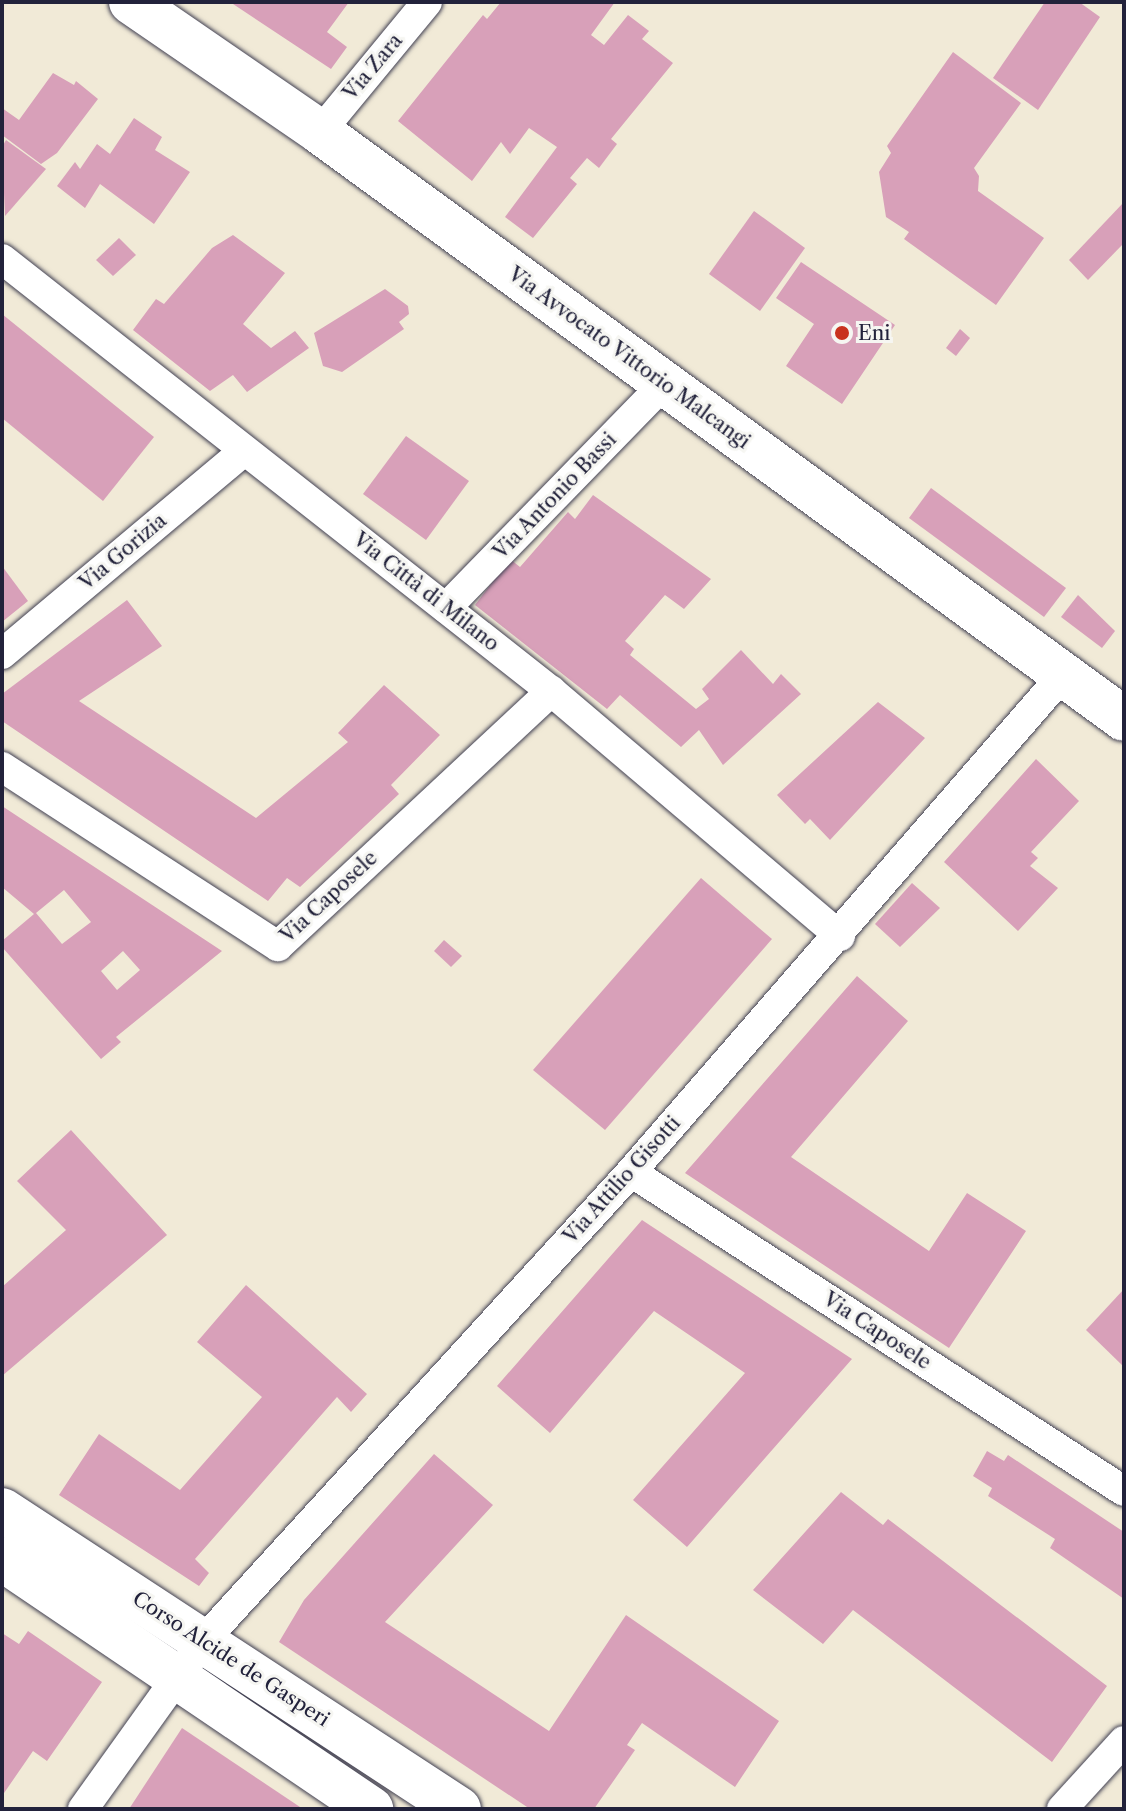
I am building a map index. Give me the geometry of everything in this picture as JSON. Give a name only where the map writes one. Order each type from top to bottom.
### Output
[{"type":"main road","name":"Via Avvocato Vittorio Malcangi","points":[[131,2],[320,132],[1124,719]]},
{"type":"main road","name":"Corso Alcide de Gasperi","points":[[2,1510],[459,1809]]},
{"type":"main road","points":[[2,1559],[371,1809]]},
{"type":"street","name":"Via Zara","points":[[320,132],[427,2]]},
{"type":"street","name":"Via Città di Milano","points":[[2,259],[551,691],[840,936]]},
{"type":"street","name":"Via Antonio Bassi","points":[[446,608],[664,384]]},
{"type":"street","name":"Via Gorizia","points":[[2,654],[244,451]]},
{"type":"street","name":"Via Attilio Gisotti","points":[[83,1809],[174,1677],[204,1640],[631,1172],[840,936],[1062,676]]},
{"type":"street","name":"Via Caposele","points":[[2,767],[278,946],[551,691]]},
{"type":"street","name":"Via Caposele","points":[[631,1172],[1124,1491]]},
{"type":"street","points":[[1062,1809],[1124,1741]]},
{"type":"building","points":[[230,2],[349,2],[327,32],[347,47],[331,69]]},
{"type":"building","points":[[501,2],[615,2],[591,35],[604,45],[628,15],[649,31],[642,39],[673,63],[611,139],[617,144],[599,168],[587,158],[570,178],[577,184],[533,238],[505,217],[557,147],[529,128],[510,154],[501,142],[472,181],[398,121],[483,15],[487,19]]},
{"type":"building","points":[[1045,2],[1079,2],[1100,17],[1038,110],[993,78]]},
{"type":"building","points":[[953,52],[1021,103],[974,168],[979,176],[978,191],[1044,238],[996,305],[904,239],[909,232],[886,217],[879,172],[891,153],[887,146]]},
{"type":"building","points":[[53,73],[74,85],[76,81],[98,99],[57,153],[41,164],[2,135],[2,108],[19,120]]},
{"type":"building","points":[[134,118],[162,137],[155,150],[190,172],[154,224],[100,184],[85,208],[57,186],[75,162],[80,169],[97,144],[110,154]]},
{"type":"building","points":[[6,140],[46,169],[5,216],[2,147]]},
{"type":"building","points":[[1124,202],[1124,243],[1088,280],[1069,260]]},
{"type":"building","points":[[754,211],[805,248],[760,311],[709,274]]},
{"type":"building","points":[[233,235],[285,273],[243,324],[271,348],[295,331],[309,348],[247,392],[233,375],[210,391],[133,330],[156,299],[164,304],[212,248]]},
{"type":"building","points":[[119,238],[136,255],[113,276],[96,260]]},
{"type":"building","points":[[801,262],[895,325],[842,404],[786,366],[814,324],[776,298]]},
{"type":"building","points":[[385,289],[408,306],[409,314],[399,322],[404,329],[342,372],[323,366],[314,333]]},
{"type":"building","points":[[2,314],[154,437],[103,501],[2,418]]},
{"type":"building","points":[[960,329],[970,338],[956,356],[946,348]]},
{"type":"building","points":[[406,436],[469,481],[426,540],[363,494]]},
{"type":"building","points":[[931,488],[1066,588],[1044,617],[909,518]]},
{"type":"building","points":[[593,495],[711,579],[684,609],[665,595],[625,641],[634,649],[630,655],[696,709],[709,699],[702,689],[741,650],[773,684],[781,674],[801,694],[723,765],[699,730],[681,747],[620,695],[607,709],[475,605],[510,559],[520,567],[568,512],[575,519]]},
{"type":"building","points":[[2,566],[28,601],[2,622]]},
{"type":"building","points":[[1078,595],[1115,631],[1102,648],[1061,617]]},
{"type":"building","points":[[127,600],[162,646],[79,701],[256,818],[348,742],[338,733],[384,685],[440,735],[391,785],[399,794],[300,887],[287,878],[268,901],[2,721],[2,694]]},
{"type":"building","points":[[878,702],[925,738],[830,840],[810,819],[805,824],[777,795]]},
{"type":"building","points":[[1036,759],[1079,801],[1031,852],[1038,858],[1030,866],[1058,888],[1018,931],[944,862]]},
{"type":"building","points":[[2,806],[222,951],[116,1037],[121,1042],[101,1059],[2,947],[2,941],[34,914],[2,887]],"holes":[[[64,890],[91,922],[62,944],[36,913]],[[123,951],[140,970],[117,990],[101,971]]]},
{"type":"building","points":[[701,878],[772,939],[605,1130],[533,1070]]},
{"type":"building","points":[[912,883],[940,908],[900,947],[875,924]]},
{"type":"building","points":[[444,940],[462,956],[451,967],[434,951]]},
{"type":"building","points":[[857,976],[908,1021],[791,1157],[929,1251],[967,1193],[1026,1231],[949,1348],[685,1173]]},
{"type":"building","points":[[71,1130],[167,1235],[2,1376],[2,1287],[66,1230],[17,1181]]},
{"type":"building","points":[[642,1220],[852,1359],[687,1547],[633,1500],[745,1373],[654,1311],[550,1433],[497,1386]]},
{"type":"building","points":[[246,1285],[367,1394],[351,1412],[337,1397],[195,1559],[209,1573],[199,1586],[59,1495],[99,1434],[180,1490],[262,1397],[197,1342]]},
{"type":"building","points":[[1124,1289],[1124,1367],[1086,1330]]},
{"type":"building","points":[[987,1451],[1004,1461],[1008,1455],[1124,1532],[1124,1599],[1050,1548],[1055,1539],[988,1496],[992,1488],[973,1476]]},
{"type":"building","points":[[434,1454],[493,1505],[385,1622],[549,1731],[626,1615],[779,1721],[735,1787],[642,1723],[627,1745],[635,1750],[594,1809],[530,1809],[279,1642],[304,1600]]},
{"type":"building","points":[[841,1492],[883,1525],[888,1519],[1107,1686],[1052,1762],[853,1610],[823,1644],[753,1590]]},
{"type":"building","points":[[28,1631],[102,1682],[47,1761],[33,1751],[2,1796],[2,1633],[19,1644]]},
{"type":"building","points":[[182,1728],[303,1809],[129,1809]]},
{"type":"place","name":"Eni","points":[[842,333]]}]
